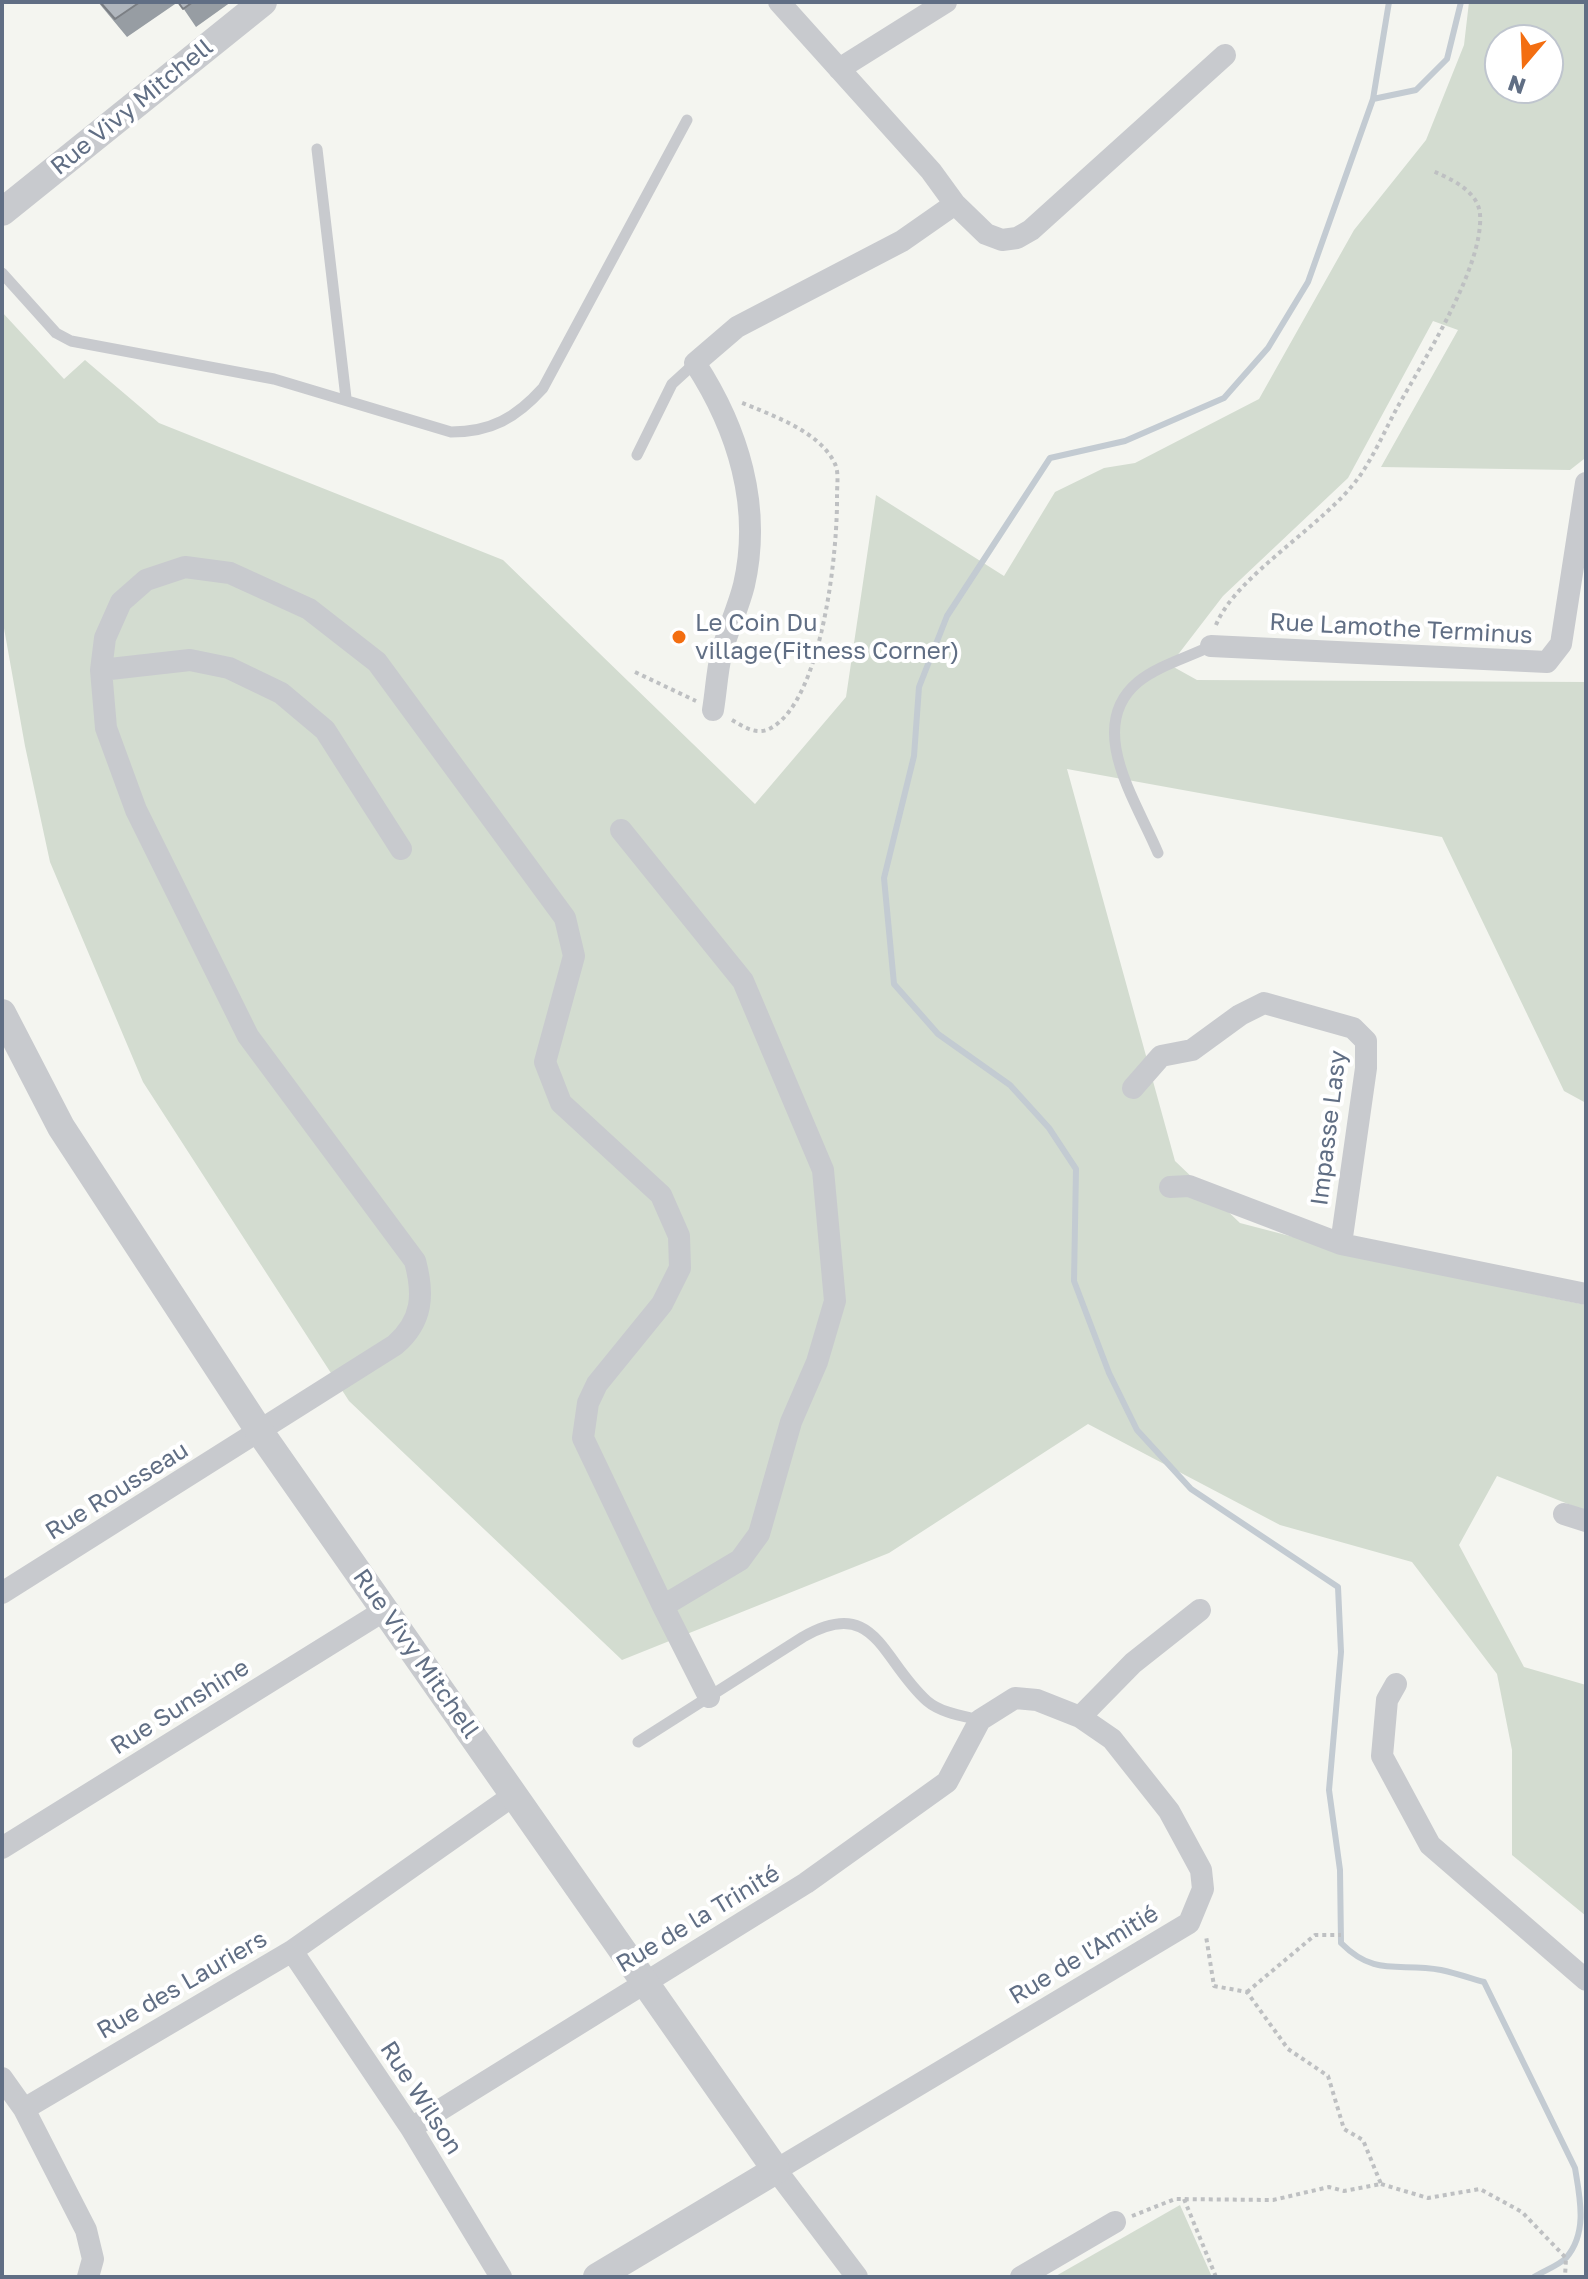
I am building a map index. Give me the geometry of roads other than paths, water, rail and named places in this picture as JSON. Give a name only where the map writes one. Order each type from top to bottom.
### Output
[{"type":"street","name":"Rue Vivy Mitchell","points":[[2,212],[263,2]]},
{"type":"street","points":[[779,2],[931,171],[955,204],[986,234],[1002,240],[1017,238],[1031,230],[1225,55]]},
{"type":"street","points":[[839,69],[946,2]]},
{"type":"street","points":[[713,710],[720,657],[744,584],[749,536],[746,480],[733,430],[695,363],[737,327],[902,241],[955,204]]},
{"type":"street","name":"Rue Lamothe Terminus","points":[[1211,646],[1547,662],[1561,644],[1586,483]]},
{"type":"street","name":"Rue Rousseau","points":[[2,1593],[260,1432],[405,1337],[418,1318],[423,1290],[415,1261],[248,1036],[136,810],[106,728],[101,670],[105,638],[121,602],[146,580],[185,567],[230,573],[309,609],[377,662],[565,918],[572,936],[574,956],[545,1062],[561,1103],[661,1195],[679,1236],[680,1268],[662,1304],[597,1384],[588,1403],[583,1438],[709,1697]]},
{"type":"street","points":[[101,670],[190,660],[229,668],[281,693],[325,730],[401,849]]},
{"type":"street","points":[[621,830],[743,981],[823,1170],[835,1301],[817,1362],[791,1422],[759,1534],[740,1560],[663,1606]]},
{"type":"street","name":"Impasse Lasy","points":[[1133,1088],[1161,1056],[1192,1050],[1258,1004],[1273,1004],[1361,1032],[1366,1041],[1366,1068],[1341,1244]]},
{"type":"street","name":"Rue Vivy Mitchell","points":[[2,1013],[61,1127],[260,1432],[776,2170],[857,2277]]},
{"type":"street","points":[[1170,1187],[1189,1186],[1341,1244],[1586,1294]]},
{"type":"street","points":[[1564,1514],[1586,1521]]},
{"type":"street","name":"Rue Sunshine","points":[[2,1848],[385,1610]]},
{"type":"street","points":[[1080,1717],[1133,1663],[1200,1610]]},
{"type":"street","points":[[1396,1684],[1387,1700],[1382,1756],[1430,1845],[1586,1980]]},
{"type":"street","name":"Rue de l'Amitié","points":[[776,2170],[1189,1923],[1203,1889],[1201,1870],[1160,1799],[1112,1739],[1080,1717],[1037,1700],[1015,1698],[980,1720]]},
{"type":"street","name":"Rue de la Trinité","points":[[411,2128],[806,1883],[947,1782],[980,1720]]},
{"type":"street","name":"Rue des Lauriers","points":[[24,2109],[292,1951],[514,1795]]},
{"type":"street","name":"Rue Wilson","points":[[292,1951],[411,2128],[501,2277]]},
{"type":"street","points":[[2,2078],[24,2109],[86,2230],[93,2259],[88,2277]]},
{"type":"street","points":[[597,2277],[776,2170]]},
{"type":"street","points":[[1021,2277],[1115,2222]]},
{"type":"lane","points":[[2,273],[56,333],[71,341],[274,379],[346,398],[451,432],[474,432],[503,423],[524,409],[543,388],[687,120]]},
{"type":"lane","points":[[317,149],[346,398]]},
{"type":"lane","points":[[637,455],[672,384],[695,363]]},
{"type":"lane","points":[[1158,853],[1112,744],[1114,716],[1139,680],[1211,646]]},
{"type":"lane","points":[[638,1742],[828,1623],[847,1620],[867,1630],[928,1703],[980,1720]]},
{"type":"waterway","points":[[1389,2],[1373,99],[1308,282],[1268,348],[1224,398],[1125,441],[1050,458],[947,616],[919,687],[914,756],[884,878],[894,984],[938,1034],[1010,1085],[1049,1128],[1076,1169],[1074,1281],[1109,1373],[1137,1430],[1191,1489],[1338,1587],[1341,1652],[1329,1790],[1340,1870],[1341,1943],[1365,1961],[1377,1965],[1441,1970],[1484,1982],[1575,2168],[1577,2179],[1581,2215],[1573,2248],[1563,2261],[1534,2277]]},
{"type":"waterway","points":[[1373,99],[1416,90],[1447,59],[1461,2]]},
{"type":"place","name":"Le Coin Du village(Fitness Corner)","points":[[679,637]]}]
